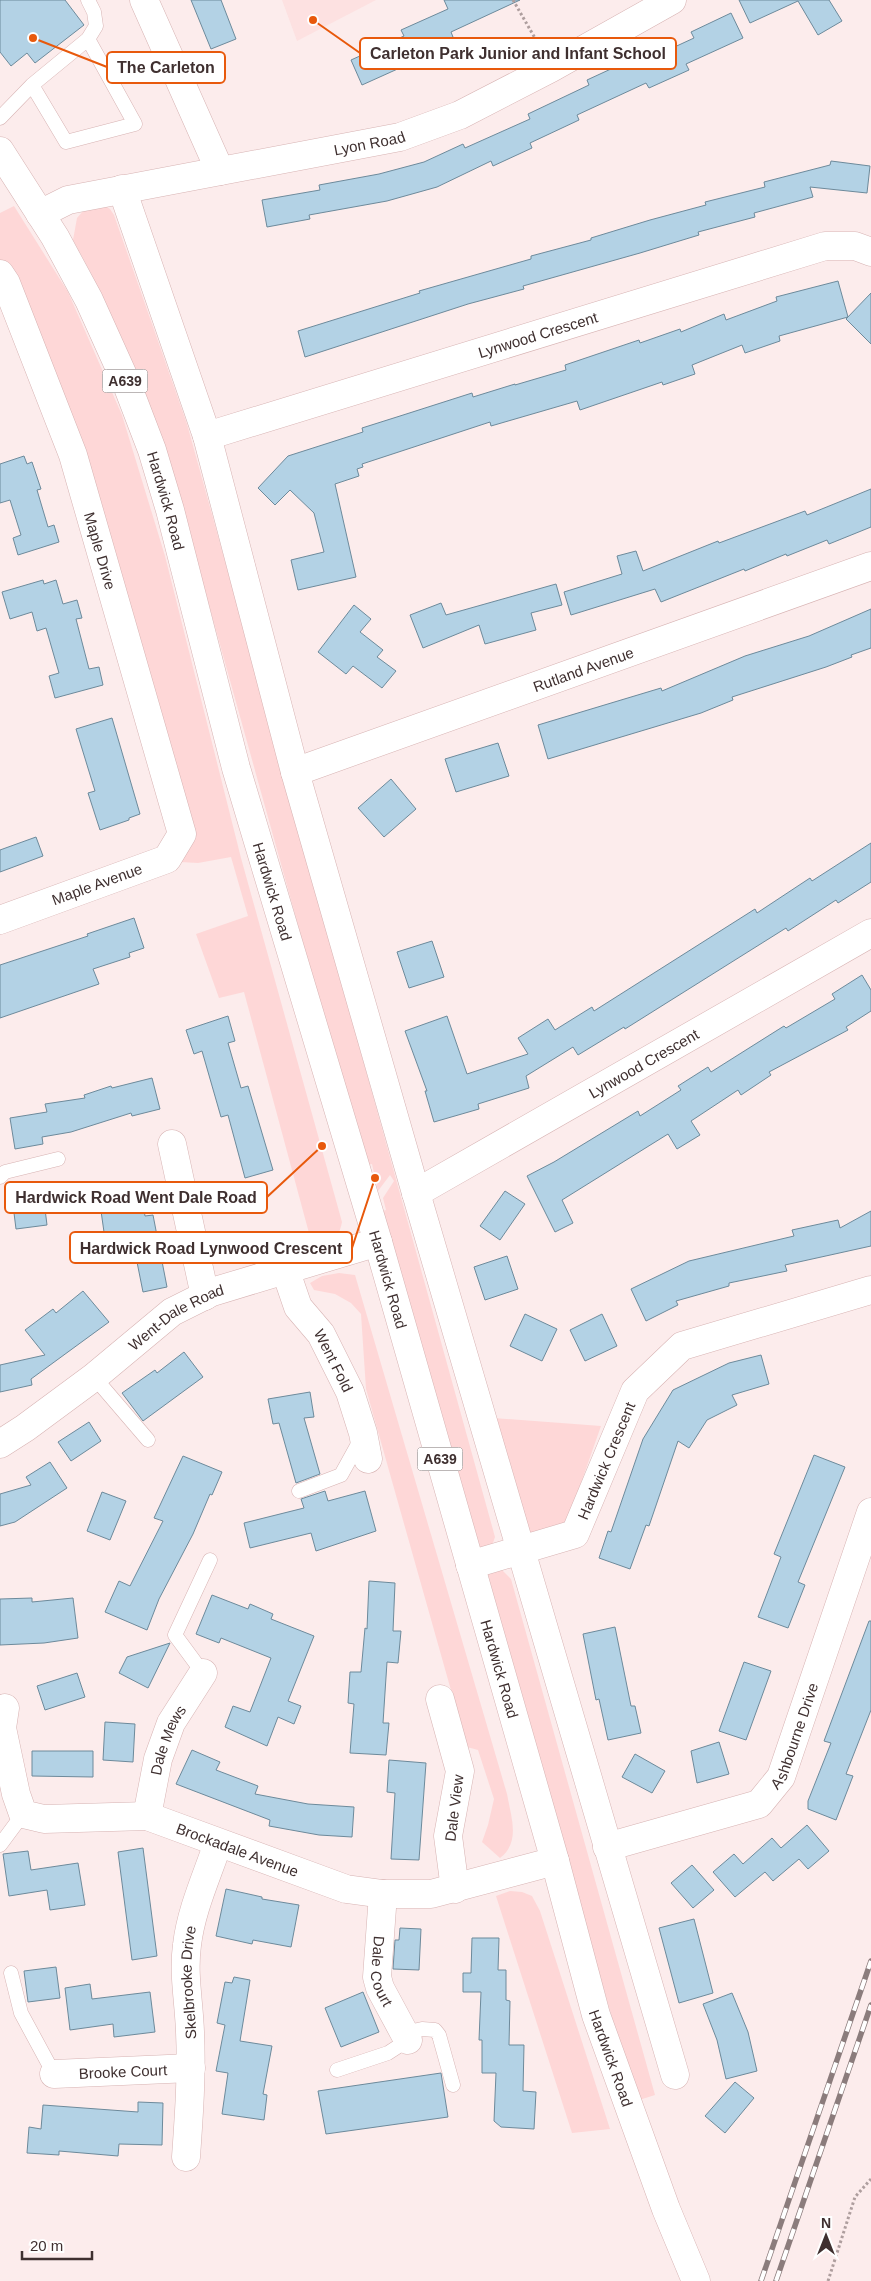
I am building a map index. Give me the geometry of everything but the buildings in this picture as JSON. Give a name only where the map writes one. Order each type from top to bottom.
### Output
[{"type":"street","points":[[144,0],[220,172]]},
{"type":"street","name":"Lyon Road","points":[[40,214],[68,200],[400,137],[460,115],[551,68],[672,0]]},
{"type":"street","name":"Hardwick Road","points":[[0,151],[40,214],[88,300],[126,382],[152,450],[170,510],[236,768],[378,1242],[556,1861],[596,2015],[666,2208],[696,2281]]},
{"type":"street","points":[[122,190],[207,436],[295,772],[674,2075]]},
{"type":"street","name":"Lynwood Crescent","points":[[207,436],[825,246],[854,246],[871,252]]},
{"type":"street","name":"Maple Drive","points":[[0,274],[6,283],[73,455],[182,834]]},
{"type":"street","name":"Rutland Avenue","points":[[295,772],[871,566]]},
{"type":"street","name":"Maple Avenue","points":[[0,920],[167,859],[182,834]]},
{"type":"street","name":"Lynwood Crescent","points":[[416,1193],[871,933]]},
{"type":"street","points":[[172,1144],[206,1296]]},
{"type":"street","name":"Went-Dale Road","points":[[0,1444],[26,1428],[94,1377],[172,1312],[206,1296],[285,1269],[378,1242]]},
{"type":"street","name":"Went Fold","points":[[285,1269],[298,1307],[321,1334],[350,1392],[366,1446]]},
{"type":"street","name":"Hardwick Crescent","points":[[470,1565],[576,1534],[635,1391],[682,1346],[871,1290]]},
{"type":"street","name":"Ashbourne Drive","points":[[607,1847],[759,1804],[781,1777],[871,1512]]},
{"type":"street","name":"Dale Mews","points":[[147,1816],[158,1759],[171,1723],[203,1673]]},
{"type":"street","name":"Dale View","points":[[440,1699],[460,1771],[448,1836],[455,1889]]},
{"type":"street","points":[[6,1708],[2,1728],[16,1794],[23,1814]]},
{"type":"street","name":"Brockadale Avenue","points":[[23,1814],[44,1819],[147,1816],[346,1889],[383,1894],[431,1894],[556,1861]]},
{"type":"street","name":"Skelbrooke Drive","points":[[186,2157],[191,2068],[185,1970],[187,1943],[192,1920],[218,1843]]},
{"type":"street","name":"Dale Court","points":[[383,1894],[377,1977],[380,1988],[406,2036]]},
{"type":"street","name":"Brooke Court","points":[[54,2074],[191,2068]]},
{"type":"lane","points":[[0,118],[32,84],[88,39],[96,26],[94,12],[88,0]]},
{"type":"lane","points":[[32,84],[66,142],[134,124],[88,39]]},
{"type":"lane","points":[[0,1177],[6,1172],[58,1159]]},
{"type":"lane","points":[[94,1377],[148,1440]]},
{"type":"lane","points":[[298,1491],[341,1475],[366,1446]]},
{"type":"lane","points":[[203,1673],[175,1635],[210,1560]]},
{"type":"lane","points":[[0,1845],[23,1814]]},
{"type":"lane","points":[[11,1973],[21,2013],[54,2074]]},
{"type":"lane","points":[[337,2070],[388,2053],[406,2036],[422,2029],[435,2030],[439,2035],[453,2085]]},
{"type":"path","points":[[513,0],[551,68]]},
{"type":"path","points":[[828,2281],[856,2197],[871,2179]]},
{"type":"shaded area","points":[[282,0],[376,0],[297,41]]},
{"type":"shaded area","points":[[102,204],[110,209],[114,215],[187,424],[495,1537],[493,1543],[486,1549],[475,1545],[379,1212],[386,1210],[383,1198],[394,1181],[390,1175],[378,1191],[372,1164],[365,1166],[182,508],[143,390],[92,275],[73,240],[77,218],[84,210]]},
{"type":"shaded area","points":[[14,206],[68,292],[122,415],[165,556],[241,858],[342,1222],[338,1234],[333,1240],[313,1248],[244,992],[219,998],[196,934],[248,916],[231,857],[198,863],[180,862],[185,851],[0,262],[0,213]]},
{"type":"shaded area","points":[[339,1273],[355,1275],[507,1794],[513,1829],[511,1844],[500,1858],[482,1842],[494,1799],[478,1750],[467,1747],[366,1389],[361,1314],[351,1303],[335,1294],[314,1290],[310,1283],[322,1276]]},
{"type":"shaded area","points":[[493,1418],[601,1426],[568,1520],[564,1524],[542,1532],[524,1531]]},
{"type":"shaded area","points":[[494,1570],[502,1570],[511,1579],[655,2095],[636,2101],[486,1579],[488,1574]]},
{"type":"shaded area","points":[[510,1891],[522,1892],[532,1896],[540,1911],[610,2129],[572,2133],[496,1896]]},
{"type":"railway","points":[[761,2281],[871,1961]]},
{"type":"railway","points":[[776,2281],[871,2005]]},
{"type":"place","name":"Carleton Park Junior and Infant School","points":[[313,20]]},
{"type":"place","name":"The Carleton","points":[[33,38]]},
{"type":"place","name":"Hardwick Road Went Dale Road","points":[[322,1146]]},
{"type":"place","name":"Hardwick Road Lynwood Crescent","points":[[375,1178]]}]
